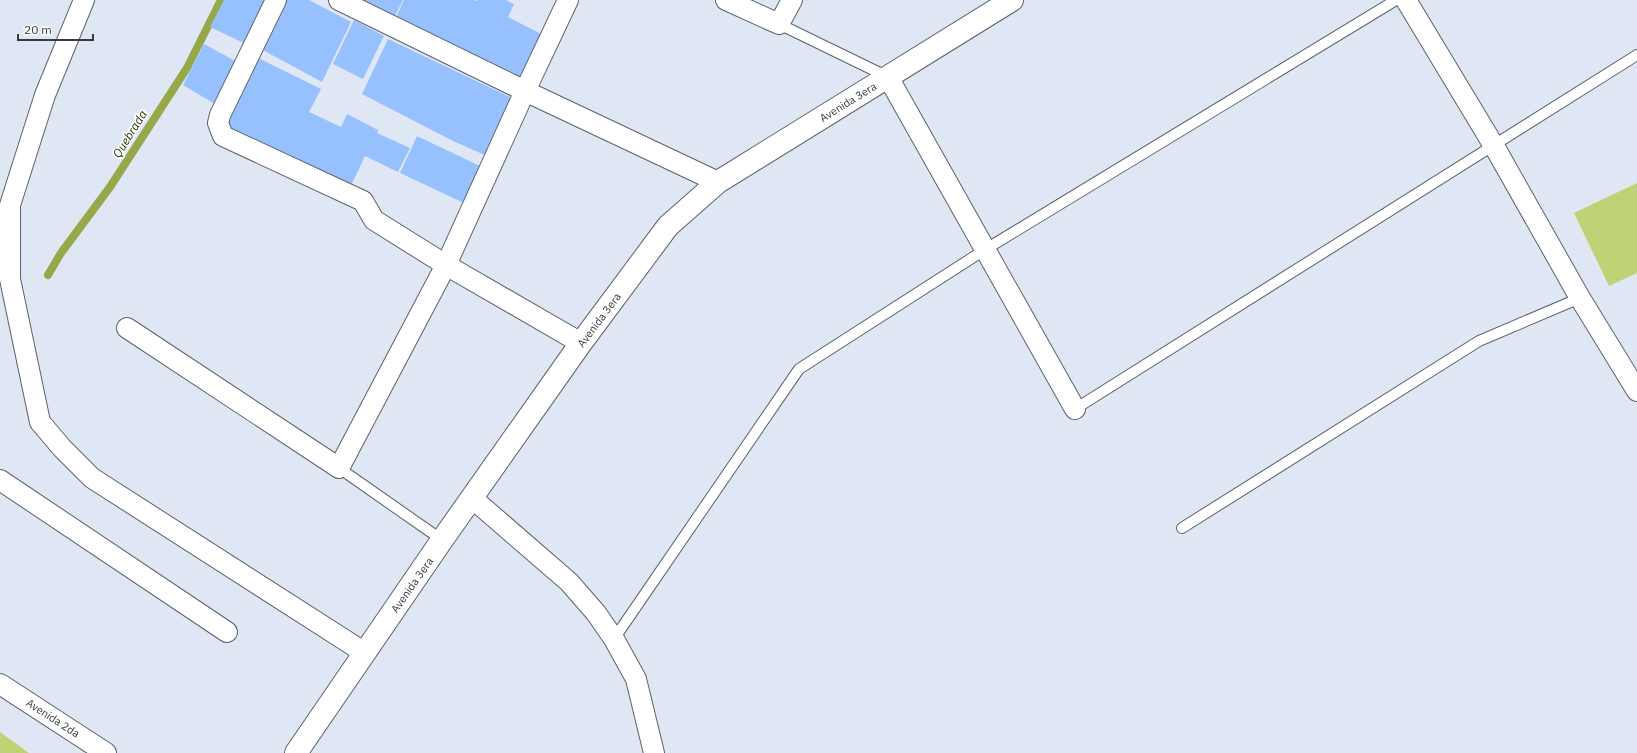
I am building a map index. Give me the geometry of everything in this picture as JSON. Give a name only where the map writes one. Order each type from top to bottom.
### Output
[{"type":"street","points":[[84,0],[45,95],[10,205],[10,279],[40,422],[62,448],[92,478],[365,653]]},
{"type":"street","points":[[276,0],[220,115],[218,122],[223,136],[363,201],[374,220],[446,265],[581,344]]},
{"type":"street","points":[[339,0],[525,91],[718,182]]},
{"type":"street","points":[[127,328],[339,468],[446,265],[568,0]]},
{"type":"street","points":[[726,0],[779,24],[792,0]]},
{"type":"street","name":"Avenida 3era","points":[[296,753],[442,540],[581,344],[668,226],[718,182],[1012,0]]},
{"type":"street","points":[[1406,0],[1494,146],[1580,298],[1637,391]]},
{"type":"street","points":[[888,76],[1075,409]]},
{"type":"street","points":[[0,480],[227,632]]},
{"type":"street","points":[[472,498],[569,582],[596,613],[614,639],[636,679],[654,753]]},
{"type":"street","name":"Avenida 2da","points":[[1,686],[106,753]]},
{"type":"lane","points":[[614,639],[799,369],[986,249],[1396,0]]},
{"type":"lane","points":[[779,24],[888,76]]},
{"type":"lane","points":[[1075,409],[1637,55]]},
{"type":"lane","points":[[1182,528],[1479,341],[1580,298]]},
{"type":"lane","points":[[339,468],[442,540]]},
{"type":"green space","points":[[1637,183],[1637,273],[1609,286],[1574,213]]},
{"type":"green space","points":[[0,732],[29,753],[0,753]]},
{"type":"building","points":[[224,0],[268,0],[246,44],[210,27]]},
{"type":"building","points":[[284,0],[309,0],[351,22],[322,82],[261,49]]},
{"type":"building","points":[[349,0],[403,0],[392,22]]},
{"type":"building","points":[[404,0],[506,0],[514,4],[508,17],[545,36],[523,85],[394,22]]},
{"type":"building","points":[[354,20],[384,36],[363,79],[333,64]]},
{"type":"building","points":[[388,39],[514,99],[487,156],[453,141],[362,94]]},
{"type":"building","points":[[204,44],[239,63],[215,104],[183,85]]},
{"type":"building","points":[[256,57],[321,89],[309,112],[341,127],[347,114],[378,130],[377,133],[410,148],[398,172],[365,156],[349,190],[286,160],[290,152],[287,157],[222,126]]},
{"type":"building","points":[[417,136],[482,167],[466,204],[400,173]]},
{"type":"waterway","name":"Quebrada","points":[[48,275],[61,253],[110,187],[187,68],[221,0]]}]
